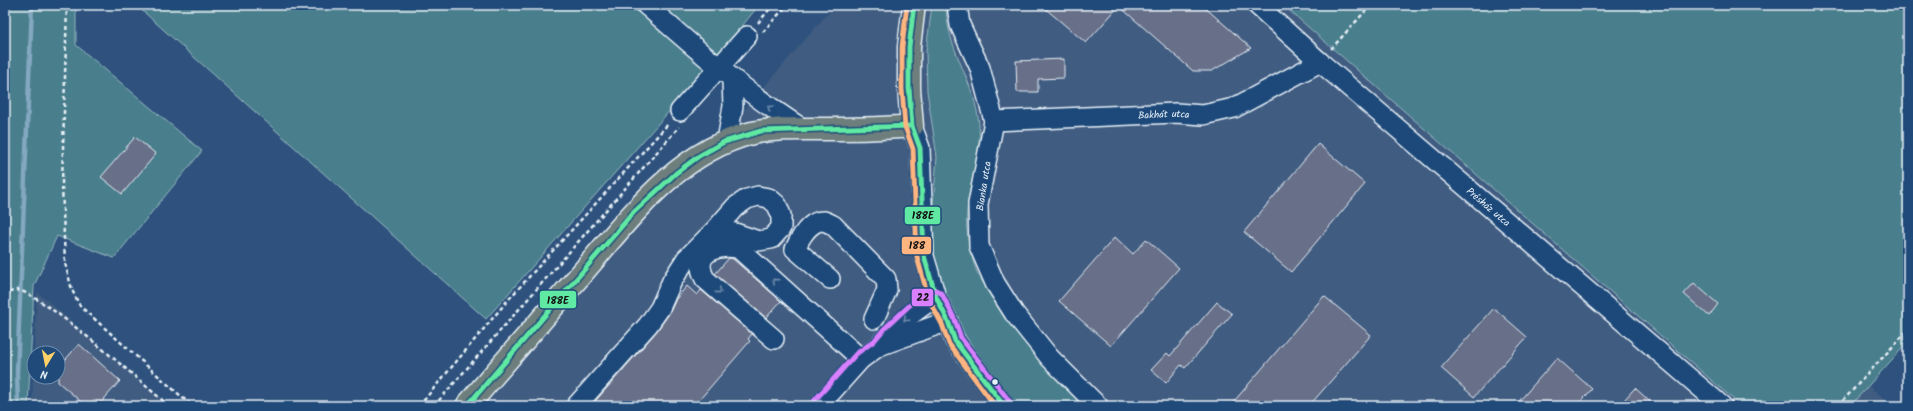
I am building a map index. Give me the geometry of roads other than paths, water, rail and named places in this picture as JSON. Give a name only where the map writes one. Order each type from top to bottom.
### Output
[{"type":"main road","points":[[467,406],[655,191],[679,170],[700,155],[727,141],[752,133],[780,128],[881,129],[912,126],[909,88],[909,47],[914,5]]},
{"type":"street","points":[[646,5],[726,74],[771,109],[803,129]]},
{"type":"street","name":"Bianka utca","points":[[957,5],[960,25],[980,68],[994,121],[978,204],[979,246],[995,283],[1014,313],[1050,358],[1098,406]]},
{"type":"street","name":"Présház utca","points":[[1257,5],[1320,62],[1722,406]]},
{"type":"street","points":[[682,116],[726,74],[754,35]]},
{"type":"street","name":"Bakhát utca","points":[[994,121],[1176,113],[1203,115],[1234,108],[1320,62]]},
{"type":"street","points":[[726,74],[733,106],[727,141]]},
{"type":"street","points":[[912,126],[920,148],[924,256],[936,297],[948,321],[955,341],[1004,406]]},
{"type":"street","points":[[830,279],[795,249],[801,236],[814,224],[824,221],[833,225],[886,279],[887,290],[874,319]]},
{"type":"street","points":[[576,406],[648,325],[660,308],[672,281],[686,259],[715,230]]},
{"type":"street","points":[[774,339],[705,279],[700,271],[701,261],[706,253],[715,248],[726,246],[738,248],[862,359]]},
{"type":"street","points":[[819,406],[862,359],[879,346],[889,334],[916,309],[936,297]]},
{"type":"street","points":[[879,346],[948,321]]},
{"type":"waterway","points":[[18,406],[17,373],[32,5]]}]
